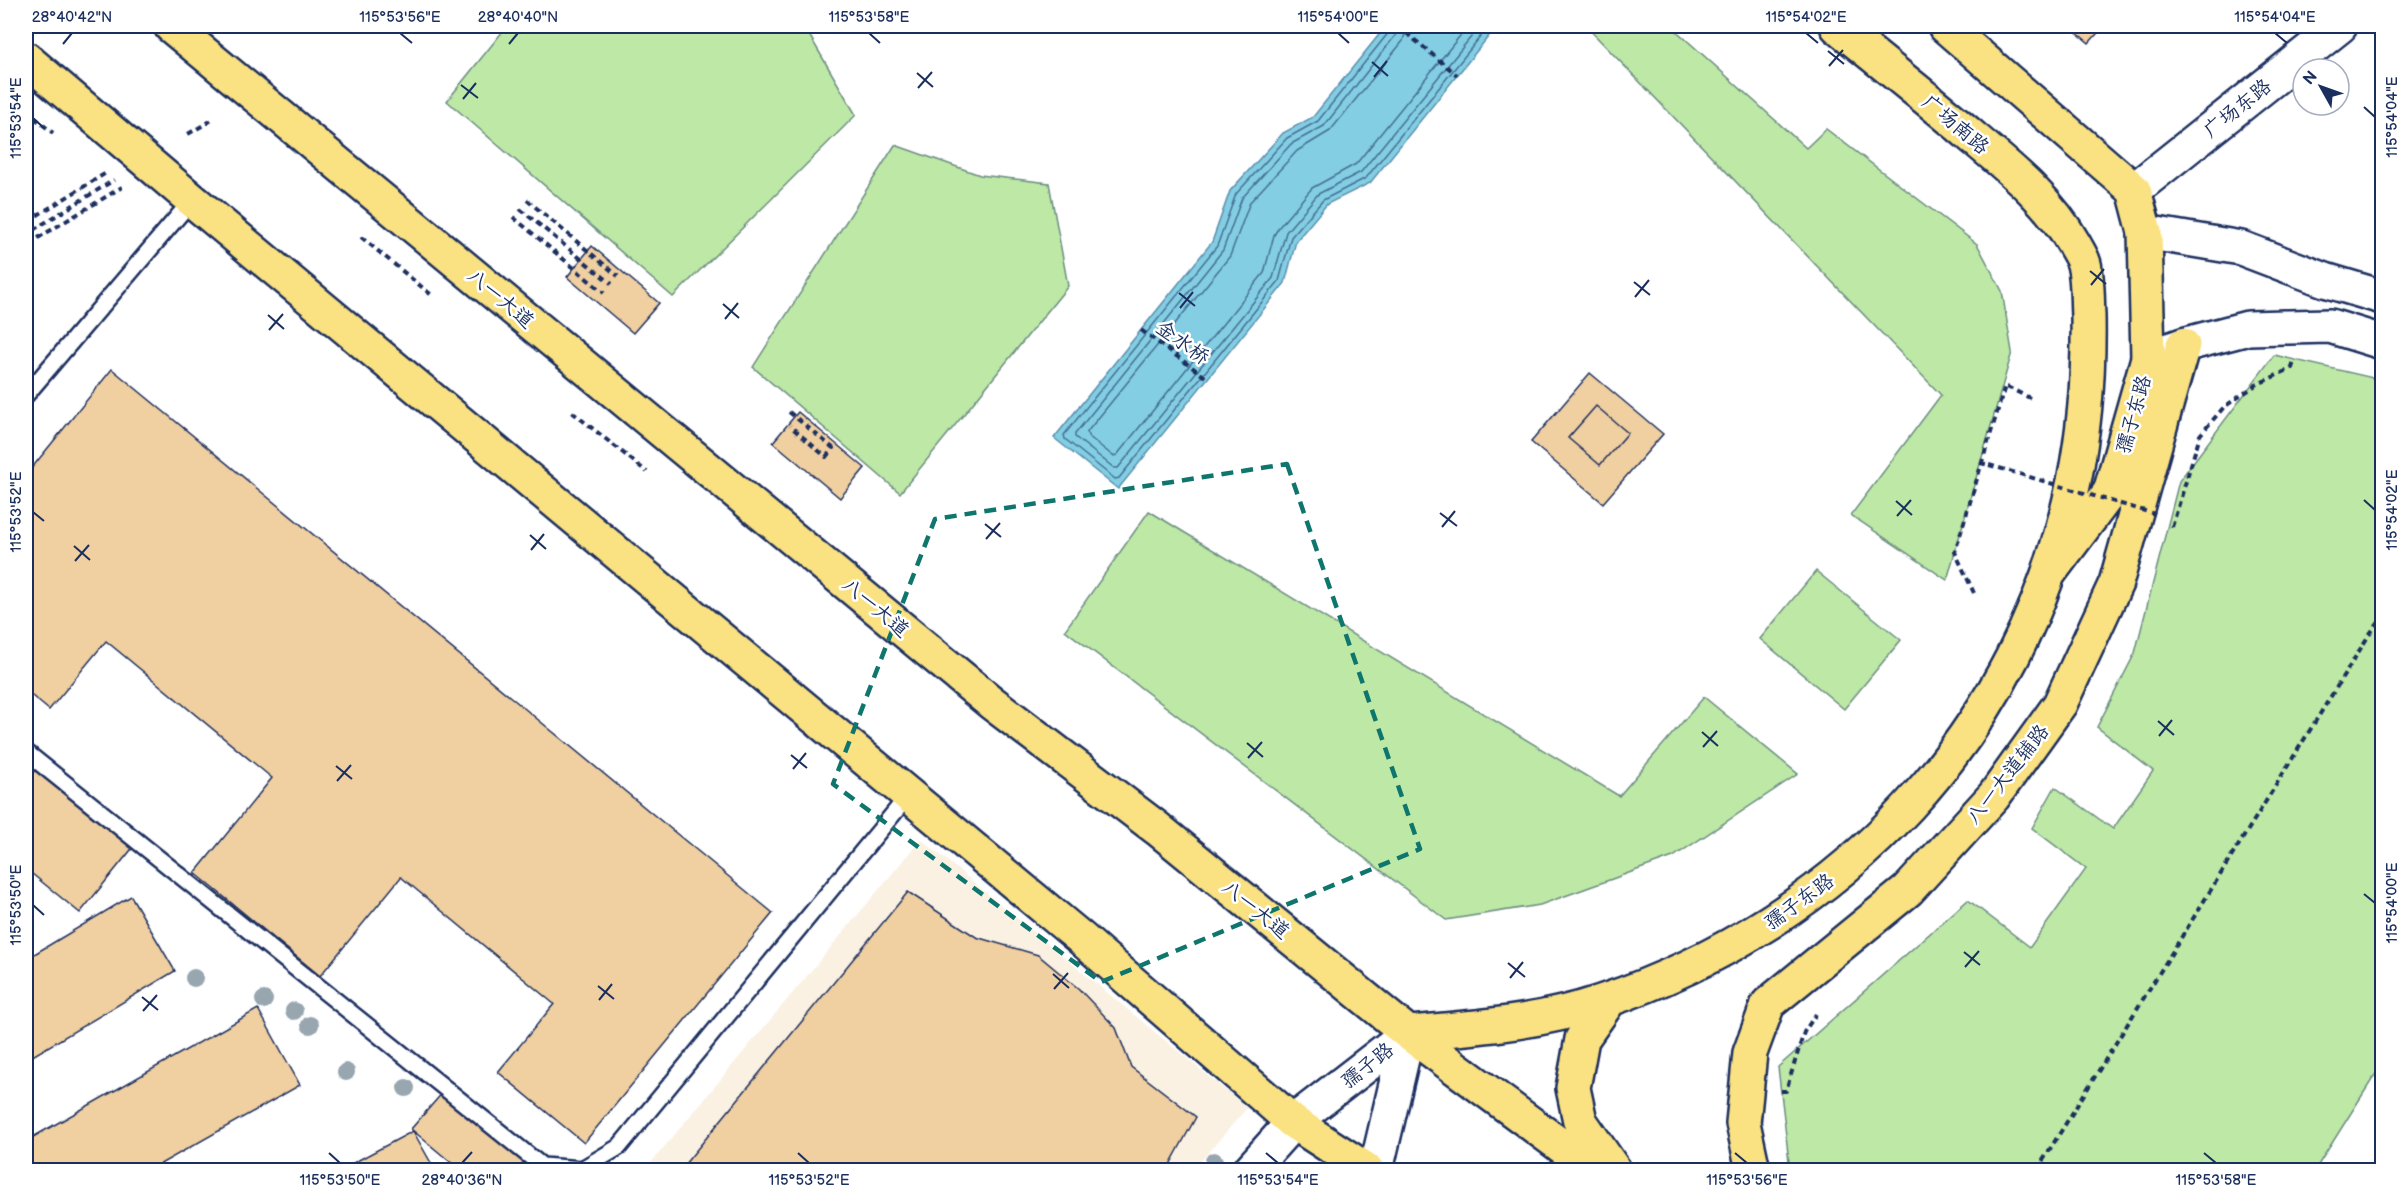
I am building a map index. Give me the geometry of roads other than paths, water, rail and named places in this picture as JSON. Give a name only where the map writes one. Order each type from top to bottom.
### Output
[{"type":"main road","name":"八一大道","points":[[171,26],[992,703],[1158,830],[1408,1032],[1594,1170]]},
{"type":"main road","name":"广场南路","points":[[1837,26],[2032,188],[2066,231]]},
{"type":"main road","points":[[1945,26],[2134,190],[2145,232]]},
{"type":"main road","points":[[26,59],[192,200],[1082,939],[1293,1122],[1367,1170]]},
{"type":"main road","name":"孺子东路","points":[[1408,1032],[1473,1029],[1536,1019],[1610,999],[1659,981],[1717,954],[1773,922],[1826,884],[1874,842],[1919,795],[1959,745],[1994,690],[2014,652],[2049,574],[2067,512],[2080,449],[2087,385],[2088,344],[2084,262],[2066,231]]},
{"type":"main road","name":"孺子东路","points":[[2049,574],[2110,492],[2148,358],[2145,232]]},
{"type":"main road","name":"八一大道辅路","points":[[1753,1170],[1743,1123],[1750,1053],[1768,1004],[1908,890],[1994,796],[2060,704],[2116,583],[2183,345]]},
{"type":"main road","points":[[1610,999],[1582,1039],[1573,1088],[1580,1121],[1614,1170]]},
{"type":"street","name":"广场东路","points":[[2134,190],[2340,26]]},
{"type":"street","points":[[2145,232],[2241,248],[2325,280],[2382,297]]},
{"type":"street","points":[[2148,358],[2183,345],[2248,328],[2330,326],[2382,342]]},
{"type":"street","name":"孺子路","points":[[1250,1170],[1293,1122],[1408,1032]]},
{"type":"street","name":"孺子路","points":[[1376,1170],[1408,1032]]},
{"type":"lane","points":[[26,395],[192,200]]},
{"type":"lane","points":[[26,752],[542,1166],[582,1169],[619,1147],[908,796]]},
{"type":"water","points":[[1386,26],[1497,26],[1370,183],[1327,204],[1296,241],[1285,283],[1118,489],[1054,438],[1212,242],[1230,191],[1283,133],[1313,117]]}]
